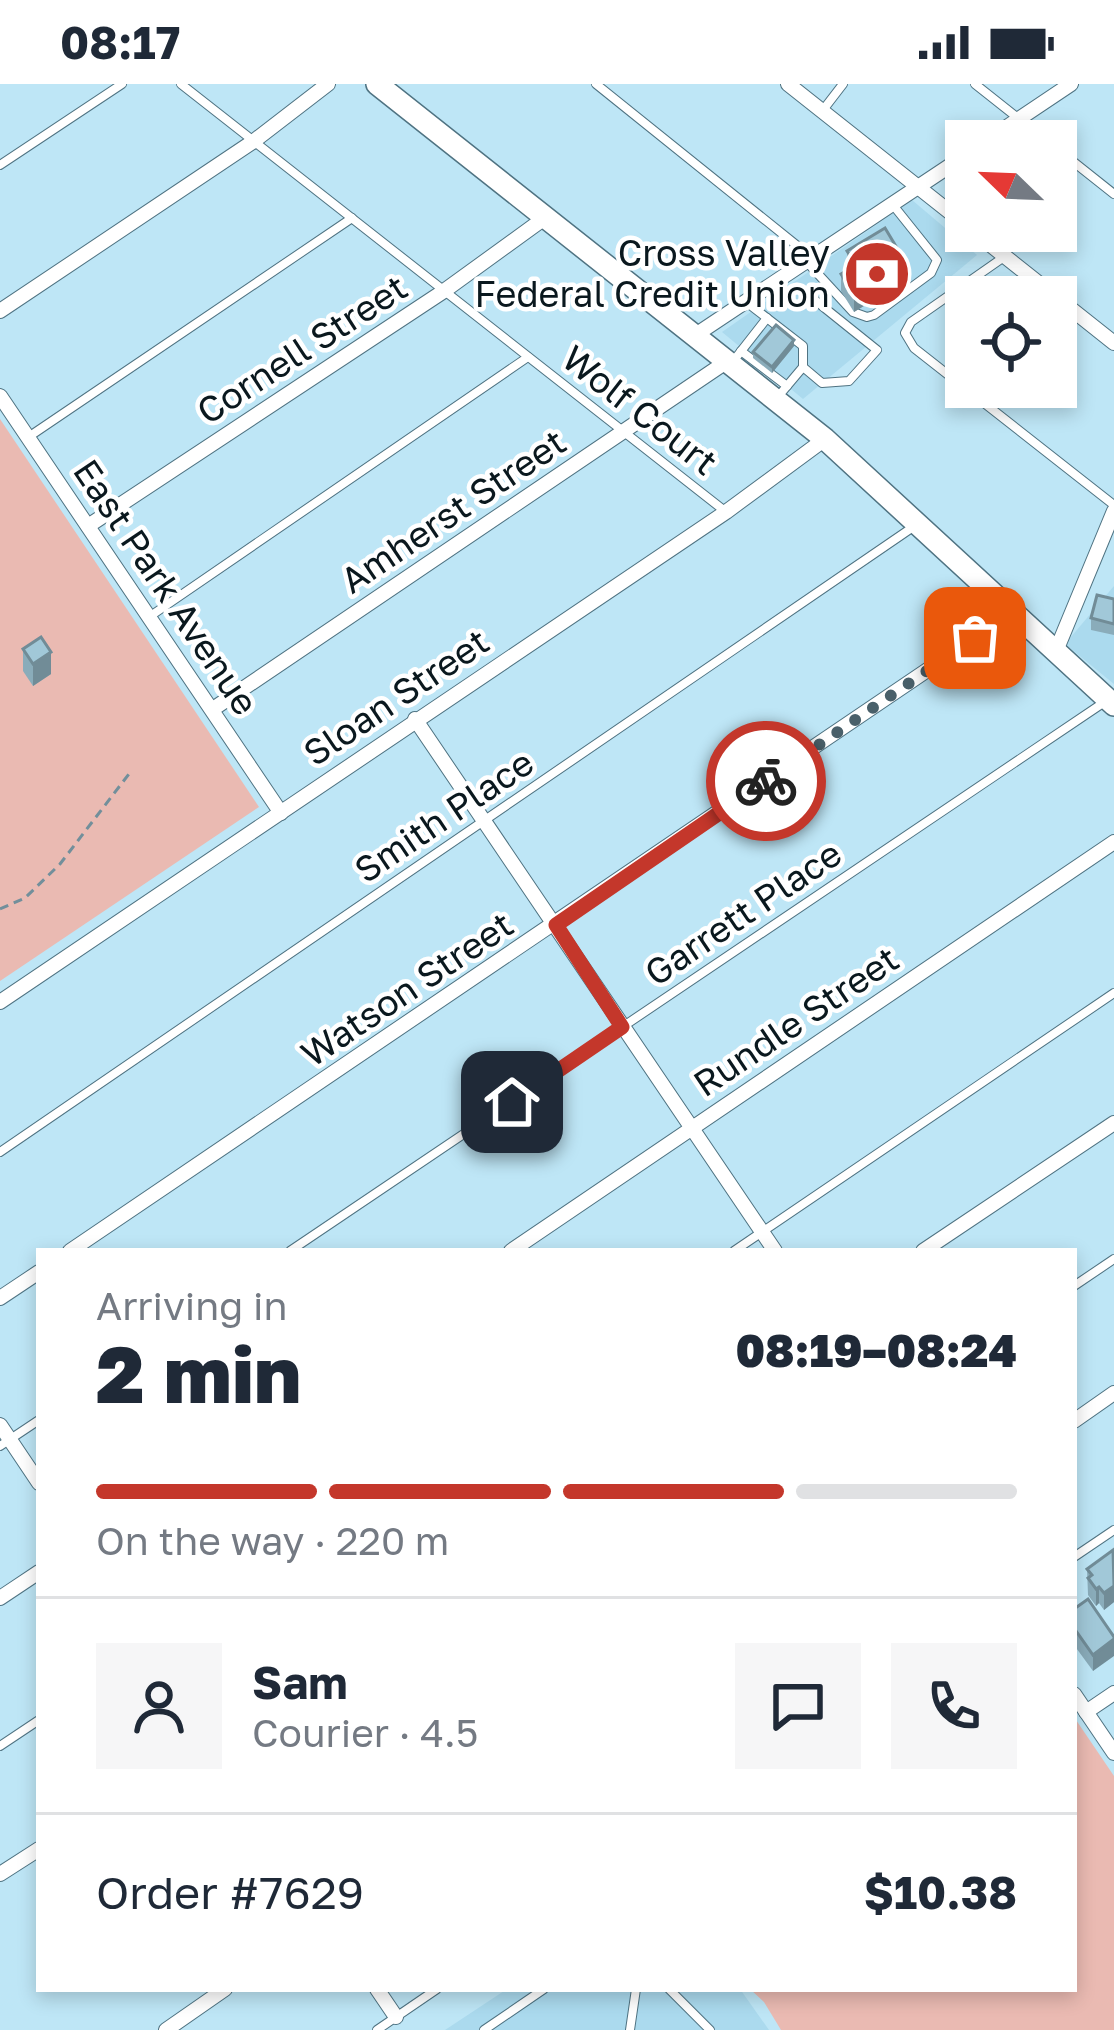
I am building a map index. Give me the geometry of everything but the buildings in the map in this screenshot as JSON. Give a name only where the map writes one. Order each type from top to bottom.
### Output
[{"type":"main road","points":[[377,84],[694,336],[781,393],[1110,703]]},
{"type":"street","points":[[0,311],[254,141],[328,84]]},
{"type":"street","points":[[788,84],[945,209]]},
{"type":"street","points":[[1019,119],[1071,84]]},
{"type":"street","points":[[694,336],[945,168]]},
{"type":"street","name":"Cornell Street","points":[[88,526],[444,291],[546,217]]},
{"type":"street","points":[[1000,252],[1114,344]]},
{"type":"street","name":"Amherst Street","points":[[213,709],[732,359]]},
{"type":"street","name":"East Park Avenue","points":[[0,396],[281,813]]},
{"type":"street","name":"Sloan Street","points":[[0,1002],[726,512],[825,439]]},
{"type":"street","points":[[1056,651],[1114,508]]},
{"type":"street","name":"Watson Street","points":[[74,1248],[1013,611]]},
{"type":"street","points":[[415,719],[774,1248]]},
{"type":"street","name":"Rundle Street","points":[[515,1248],[1114,842]]},
{"type":"street","points":[[926,1248],[1114,1123]]},
{"type":"street","points":[[0,1298],[36,1274]]},
{"type":"street","points":[[1077,1419],[1114,1393]]},
{"type":"street","points":[[0,1425],[5,1442],[36,1480]]},
{"type":"street","points":[[0,1598],[36,1575]]},
{"type":"street","points":[[1086,1712],[1114,1693]]},
{"type":"street","points":[[1077,1698],[1114,1754]]},
{"type":"street","points":[[0,1874],[36,1851]]},
{"type":"street","points":[[166,2030],[221,1992]]},
{"type":"street","points":[[379,1992],[396,2017]]},
{"type":"lane","points":[[0,165],[122,84]]},
{"type":"lane","points":[[596,84],[807,258],[853,312],[867,317],[931,273],[937,260],[892,203]]},
{"type":"lane","points":[[822,111],[843,84]]},
{"type":"lane","points":[[975,84],[1019,119]]},
{"type":"lane","name":"Wolf Court","points":[[184,85],[726,512]]},
{"type":"lane","points":[[1077,165],[1114,194]]},
{"type":"lane","points":[[27,438],[352,218]]},
{"type":"lane","points":[[1005,256],[911,322],[905,333],[914,348],[1114,508]]},
{"type":"lane","points":[[783,359],[822,383],[849,381],[877,350],[811,297]]},
{"type":"lane","points":[[745,301],[803,346],[801,369],[781,393]]},
{"type":"lane","points":[[732,359],[767,318]]},
{"type":"lane","points":[[754,335],[765,344]]},
{"type":"lane","points":[[149,617],[528,357]]},
{"type":"lane","name":"Smith Place","points":[[0,1152],[918,524]]},
{"type":"lane","name":"Garrett Place","points":[[294,1248],[1110,703]]},
{"type":"lane","points":[[738,1248],[1114,993]]},
{"type":"lane","points":[[1077,1284],[1114,1259]]},
{"type":"lane","points":[[5,1442],[36,1422]]},
{"type":"lane","points":[[1077,1555],[1114,1530]]},
{"type":"lane","points":[[0,1746],[36,1722]]},
{"type":"lane","points":[[377,2030],[433,1992]]},
{"type":"lane","points":[[484,2030],[540,1992]]},
{"type":"lane","points":[[630,2030],[636,1992]]},
{"type":"lane","points":[[672,1992],[710,2030]]},
{"type":"path","points":[[0,909],[26,898],[60,864],[131,770]]},
{"type":"shaded area","points":[[912,200],[945,228],[945,252],[977,255],[952,276],[945,276],[945,281],[803,399],[722,332]]},
{"type":"shaded area","points":[[0,419],[259,807],[0,981]]},
{"type":"shaded area","points":[[1114,586],[1114,684],[1065,644]]},
{"type":"shaded area","points":[[1077,1721],[1114,1776],[1114,2030],[781,2030],[753,1992],[1077,1992]]},
{"type":"shaded area","points":[[502,1992],[742,1992],[769,2030],[445,2030]]},
{"type":"way so far","points":[[766,781],[975,638]]},
{"type":"place","name":"Cross Valley Federal Credit Union","points":[[877,274]]},
{"type":"route","points":[[512,1102],[622,1027],[556,925],[766,781]]}]
